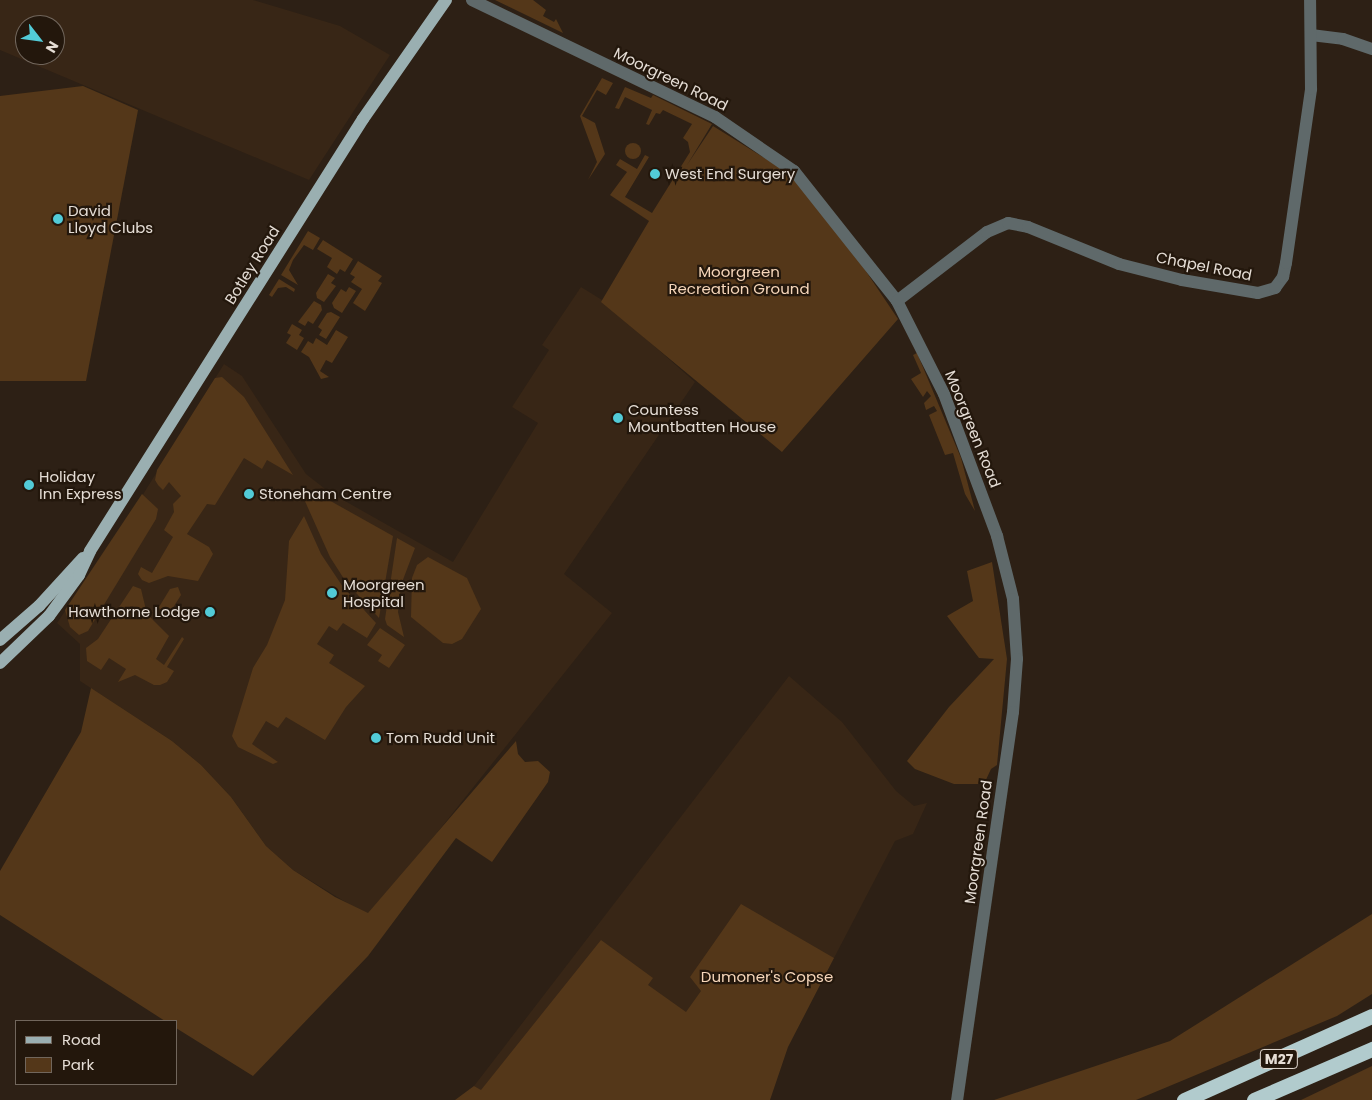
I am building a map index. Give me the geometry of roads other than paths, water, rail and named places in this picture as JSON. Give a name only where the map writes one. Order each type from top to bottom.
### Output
[{"type":"highway","name":"M27","points":[[1184,1100],[1372,1016]]},
{"type":"highway","name":"M27","points":[[1254,1100],[1372,1049]]},
{"type":"main road","name":"Botley Road","points":[[0,663],[49,616],[79,575],[90,551],[363,119],[446,0]]},
{"type":"main road","name":"Botley Road","points":[[0,640],[39,606],[90,551]]},
{"type":"street","name":"Moorgreen Road","points":[[472,0],[715,117],[794,171],[897,301],[944,394],[998,536],[1014,607],[1017,659],[1013,712],[957,1100]]},
{"type":"street","name":"Chapel Road","points":[[897,301],[987,232],[1008,223],[1028,227],[1119,264],[1182,280],[1258,293],[1275,288],[1283,277],[1286,263],[1311,89],[1310,0]]},
{"type":"street","points":[[1311,35],[1343,39],[1372,49]]},
{"type":"place","name":"West End Surgery","points":[[655,174]]},
{"type":"place","name":"David Lloyd Clubs","points":[[58,219]]},
{"type":"place","name":"Countess Mountbatten House","points":[[618,418]]},
{"type":"place","name":"Holiday Inn Express","points":[[29,485]]},
{"type":"place","name":"Stoneham Centre","points":[[249,494]]},
{"type":"place","name":"Moorgreen Hospital","points":[[332,593]]},
{"type":"place","name":"Hawthorne Lodge","points":[[210,612]]},
{"type":"place","name":"Tom Rudd Unit","points":[[376,738]]},
{"type":"park label","name":"Moorgreen Recreation Ground","points":[[739,280]]},
{"type":"park label","name":"Dumoner's Copse","points":[[767,977]]}]
